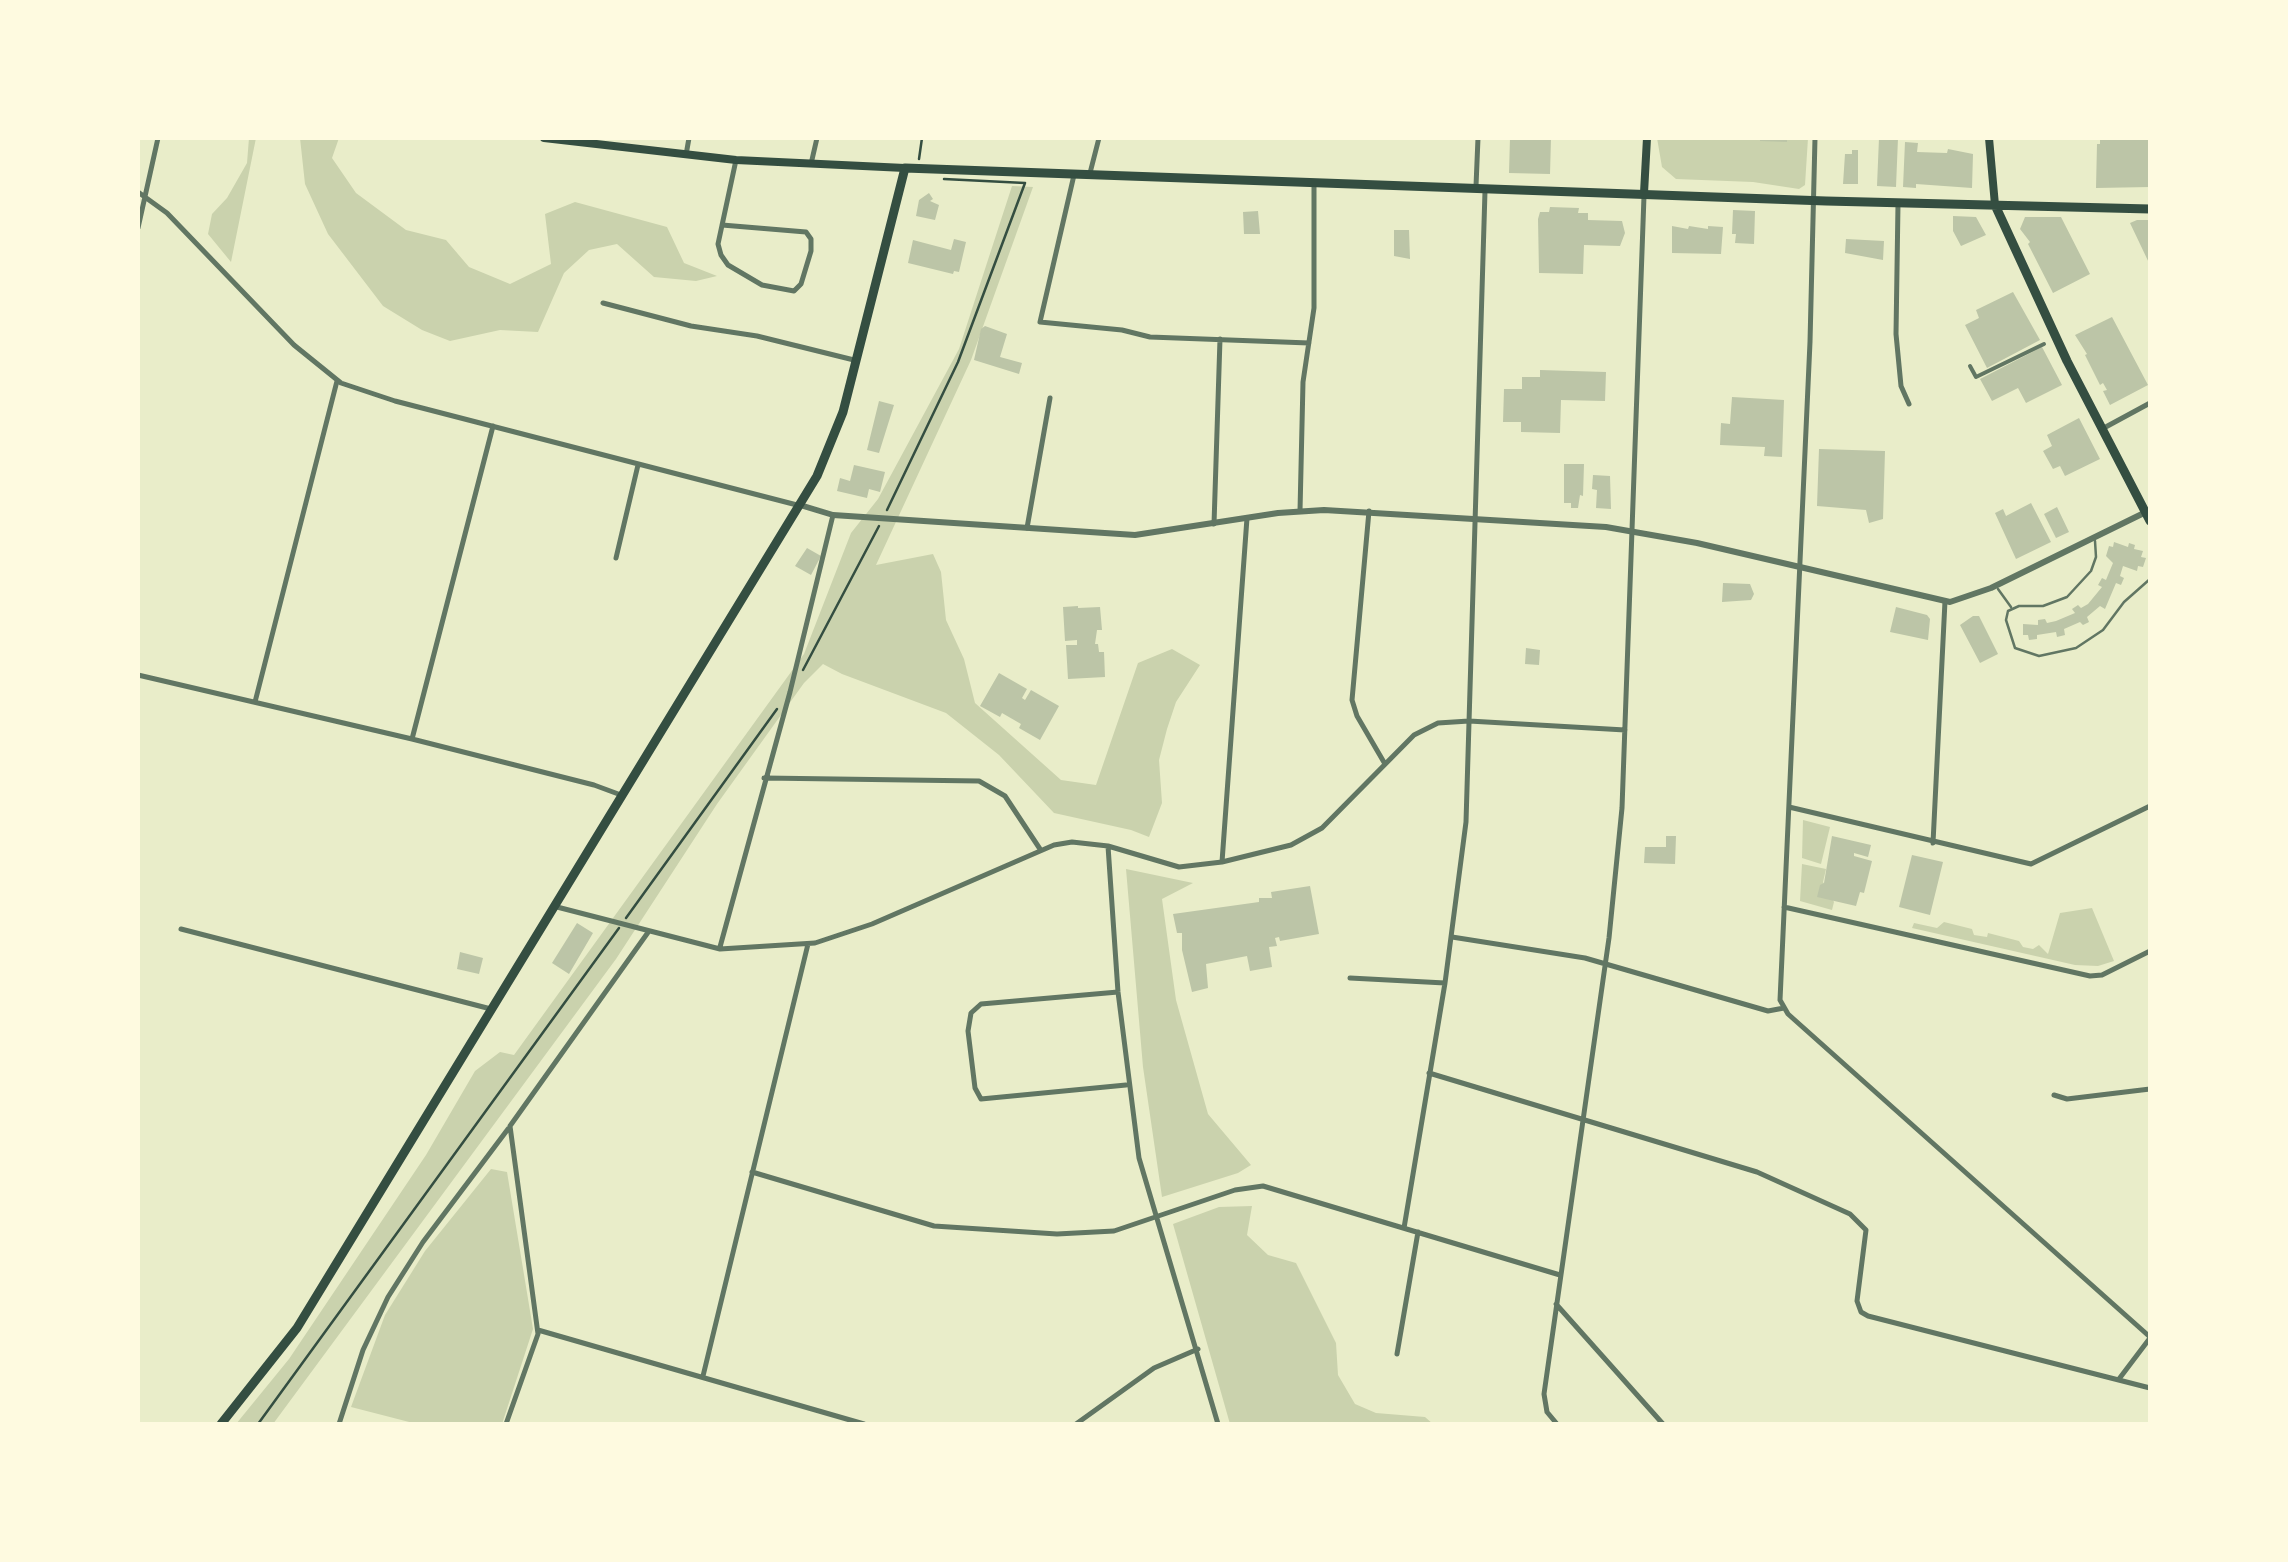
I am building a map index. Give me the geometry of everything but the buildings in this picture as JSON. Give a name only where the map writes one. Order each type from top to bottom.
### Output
[{"type":"main road","points":[[544,138],[736,160],[810,164],[1898,203],[2150,208]]},
{"type":"main road","points":[[1644,193],[1647,138]]},
{"type":"main road","points":[[1989,138],[1995,205],[2067,361],[2148,516]]},
{"type":"main road","points":[[221,1424],[298,1328],[826,459],[857,360],[905,168]]},
{"type":"street","points":[[138,228],[158,138]]},
{"type":"street","points":[[686,154],[689,138]]},
{"type":"street","points":[[810,164],[818,138]]},
{"type":"street","points":[[1090,173],[1099,138]]},
{"type":"street","points":[[1404,1228],[1465,838],[1476,518],[1478,138]]},
{"type":"street","points":[[1815,138],[1780,1000],[1784,1008],[2150,1338],[2118,1380]]},
{"type":"street","points":[[722,225],[806,232],[811,239],[810,251],[801,284],[794,291],[762,285],[728,265],[718,244],[722,225],[736,160]]},
{"type":"street","points":[[1075,172],[1040,322],[1122,330],[1150,337],[1309,343]]},
{"type":"street","points":[[1300,511],[1303,382],[1314,308],[1314,180]]},
{"type":"street","points":[[138,192],[186,232],[294,345],[337,381],[376,395],[833,515],[1146,534],[1300,511],[1368,511],[1632,530],[1945,601],[1974,596],[2094,537],[2148,516]]},
{"type":"street","points":[[1557,1424],[1544,1403],[1618,867],[1644,193]]},
{"type":"street","points":[[1898,203],[1896,334],[1901,386],[1908,404]]},
{"type":"street","points":[[603,303],[691,326],[757,336],[857,360]]},
{"type":"street","points":[[1214,524],[1220,339]]},
{"type":"street","points":[[1970,366],[1976,377],[2044,344]]},
{"type":"street","points":[[255,702],[337,381]]},
{"type":"street","points":[[1027,529],[1050,398]]},
{"type":"street","points":[[2102,428],[2150,403]]},
{"type":"street","points":[[412,739],[492,426]]},
{"type":"street","points":[[616,558],[638,465]]},
{"type":"street","points":[[1368,511],[1352,700],[1362,727],[1386,764]]},
{"type":"street","points":[[720,949],[833,515]]},
{"type":"street","points":[[1222,862],[1247,518]]},
{"type":"street","points":[[1934,843],[1945,601]]},
{"type":"street","points":[[138,674],[412,739],[621,795]]},
{"type":"street","points":[[554,906],[720,949],[808,944],[872,924],[1040,848],[1072,842],[1108,846],[1179,866],[1222,862],[1292,845],[1322,828],[1427,726],[1450,720],[1625,730]]},
{"type":"street","points":[[764,778],[979,781],[1005,796],[1040,848]]},
{"type":"street","points":[[1788,807],[2031,864],[2150,806]]},
{"type":"street","points":[[1108,846],[1118,992],[1138,1158],[1218,1424]]},
{"type":"street","points":[[1784,906],[2090,976],[2102,976],[2150,950]]},
{"type":"street","points":[[180,928],[491,1009]]},
{"type":"street","points":[[338,1424],[363,1350],[388,1297],[649,931]]},
{"type":"street","points":[[1452,937],[1606,962],[1768,1011],[1784,1008]]},
{"type":"street","points":[[704,1376],[808,944]]},
{"type":"street","points":[[1350,978],[1445,983]]},
{"type":"street","points":[[1118,992],[978,1006],[968,1022],[971,1065],[978,1096],[988,1101],[1128,1085]]},
{"type":"street","points":[[1430,1073],[1757,1172],[1860,1220],[1867,1234],[1857,1301],[1864,1314],[2150,1388]]},
{"type":"street","points":[[2054,1095],[2067,1099],[2101,1097],[2150,1088]]},
{"type":"street","points":[[506,1424],[538,1330],[510,1126]]},
{"type":"street","points":[[752,1172],[913,1222],[948,1228],[1098,1234],[1158,1219],[1223,1194],[1263,1186],[1560,1275]]},
{"type":"street","points":[[1397,1354],[1418,1232]]},
{"type":"street","points":[[1556,1304],[1662,1424]]},
{"type":"street","points":[[538,1330],[864,1424]]},
{"type":"street","points":[[1076,1424],[1154,1368],[1198,1349]]},
{"type":"lane","points":[[2094,537],[2096,557],[2082,584],[2056,603],[2008,611],[2006,620],[2015,648],[2031,655],[2076,648],[2103,630],[2124,602],[2150,580]]},
{"type":"lane","points":[[1996,586],[2012,609]]},
{"type":"path","points":[[922,138],[918,156],[922,167]]},
{"type":"path","points":[[886,511],[974,323],[1025,182]]},
{"type":"path","points":[[802,673],[878,526]]},
{"type":"path","points":[[625,919],[777,708]]},
{"type":"path","points":[[258,1424],[619,928]]},
{"type":"green space","points":[[249,138],[256,138],[231,262],[208,234],[212,214],[227,198],[247,163]]},
{"type":"green space","points":[[300,138],[339,138],[332,158],[356,193],[406,230],[446,240],[469,267],[510,284],[551,264],[545,214],[575,202],[667,227],[684,263],[717,276],[696,281],[654,277],[617,244],[589,250],[564,273],[538,332],[500,330],[450,341],[422,330],[383,306],[328,234],[305,184]]},
{"type":"green space","points":[[1657,138],[1808,138],[1805,185],[1799,189],[1753,182],[1676,179],[1662,167]]},
{"type":"green space","points":[[1012,186],[1033,187],[971,360],[876,565],[933,554],[941,572],[946,620],[964,659],[975,703],[1061,780],[1096,785],[1138,663],[1172,649],[1200,665],[1176,702],[1167,729],[1159,760],[1162,803],[1149,837],[1054,813],[999,755],[946,713],[823,664],[804,683],[717,804],[616,959],[273,1424],[236,1424],[289,1359],[426,1155],[475,1071],[500,1052],[514,1055],[804,654],[851,533],[878,499],[959,349]]},
{"type":"green space","points":[[1803,820],[1830,827],[1821,864],[1802,858]]},
{"type":"green space","points":[[1802,864],[1826,869],[1823,882],[1834,902],[1832,910],[1800,901]]},
{"type":"green space","points":[[1126,869],[1193,883],[1162,899],[1176,1000],[1208,1114],[1251,1165],[1238,1173],[1162,1197],[1143,1067]]},
{"type":"green space","points":[[2092,908],[2114,961],[2098,966],[2075,965],[1912,928],[1914,923],[1937,928],[1944,922],[1972,929],[1974,935],[1987,937],[1988,933],[2019,941],[2023,947],[2033,949],[2039,945],[2048,954],[2060,913]]},
{"type":"green space","points":[[491,1169],[507,1172],[533,1329],[502,1424],[417,1424],[351,1407],[385,1315],[425,1251]]},
{"type":"green space","points":[[1252,1206],[1247,1235],[1268,1255],[1296,1263],[1336,1343],[1338,1375],[1355,1404],[1376,1413],[1425,1417],[1433,1424],[1230,1424],[1173,1224],[1219,1207]]}]
